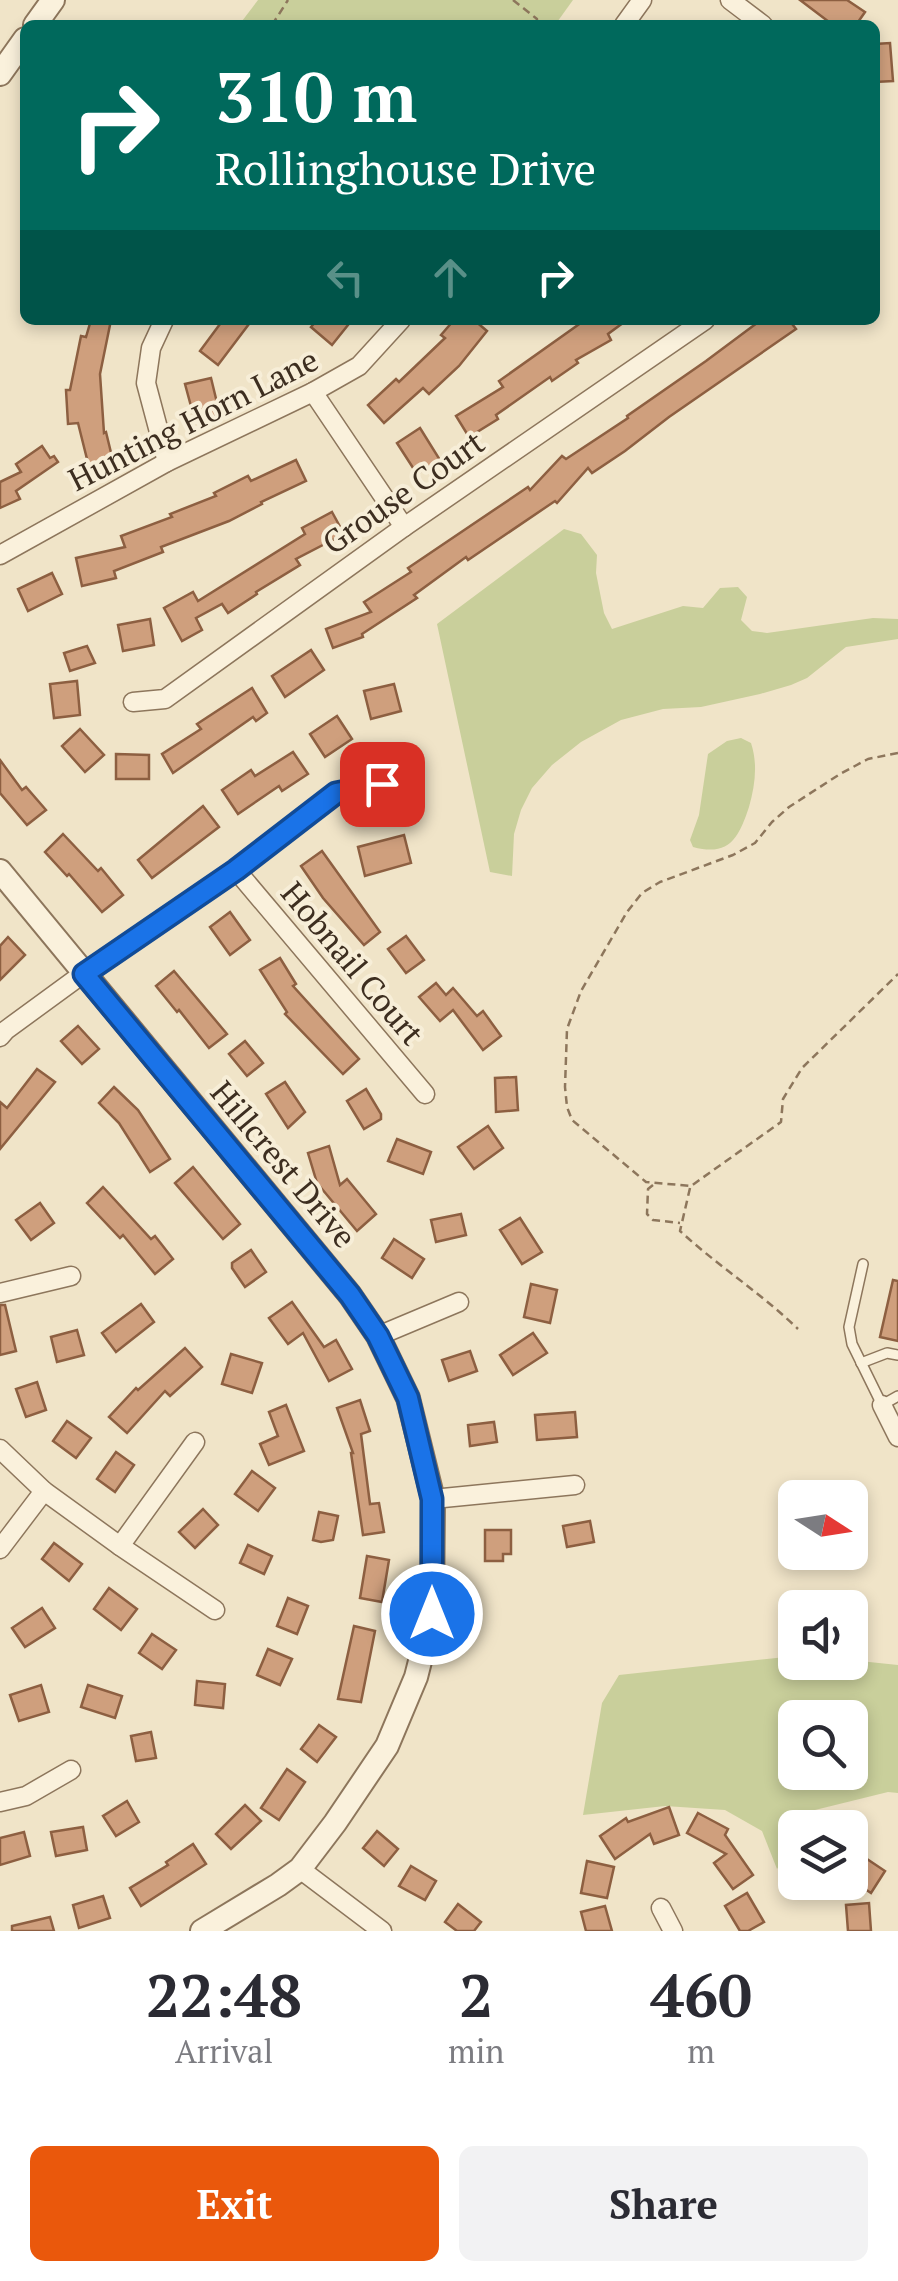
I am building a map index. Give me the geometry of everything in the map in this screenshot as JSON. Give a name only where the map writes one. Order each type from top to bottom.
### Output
[{"type":"street","points":[[730,0],[756,20]]},
{"type":"street","points":[[0,74],[20,46]]},
{"type":"street","points":[[162,325],[151,348],[146,382],[167,462]]},
{"type":"street","name":"Hunting Horn Lane","points":[[0,555],[167,462],[359,366],[396,325]]},
{"type":"street","name":"Grouse Court","points":[[133,702],[165,699],[404,526],[698,325]]},
{"type":"street","points":[[313,392],[404,526]]},
{"type":"street","points":[[0,1037],[236,870],[336,793],[382,784]]},
{"type":"street","name":"Hobnail Court","points":[[236,870],[425,1094]]},
{"type":"street","name":"Hillcrest Drive","points":[[0,871],[350,1295],[378,1336],[408,1398],[432,1499],[432,1614],[416,1677],[388,1746],[300,1868],[202,1931]]},
{"type":"street","points":[[0,1294],[71,1276]]},
{"type":"street","points":[[378,1336],[459,1302]]},
{"type":"street","points":[[890,1400],[898,1437]]},
{"type":"street","points":[[120,1546],[195,1442]]},
{"type":"street","points":[[0,1450],[44,1491],[215,1610]]},
{"type":"street","points":[[432,1499],[575,1486]]},
{"type":"street","points":[[0,1549],[44,1491]]},
{"type":"street","points":[[0,1802],[26,1796],[71,1770]]},
{"type":"street","points":[[300,1868],[382,1931]]},
{"type":"street","points":[[661,1908],[672,1931]]},
{"type":"lane","points":[[863,1264],[849,1327],[852,1344],[890,1400]]},
{"type":"lane","points":[[861,1362],[887,1354],[898,1356]]},
{"type":"path","points":[[513,0],[537,20]]},
{"type":"path","points":[[691,1186],[646,1182],[572,1120],[565,1087],[567,1029],[581,991],[642,893],[660,882],[734,855],[755,842],[789,807],[840,774],[868,759],[898,753]]},
{"type":"path","points":[[798,1329],[741,1279],[710,1258],[680,1231],[680,1223],[691,1186],[780,1122],[783,1098],[802,1068],[898,974]]},
{"type":"path","points":[[654,1184],[648,1190],[647,1214],[653,1220],[680,1223]]},
{"type":"green space","points":[[258,0],[573,0],[559,20],[243,20]]},
{"type":"green space","points":[[564,529],[581,534],[597,555],[596,573],[604,613],[612,629],[683,606],[703,608],[720,588],[738,587],[747,597],[741,620],[752,631],[767,633],[873,618],[898,619],[898,639],[846,647],[807,678],[791,685],[701,707],[663,709],[621,720],[581,742],[552,765],[532,788],[514,834],[512,876],[490,872],[437,624]]},
{"type":"green space","points":[[741,738],[751,743],[755,767],[751,799],[741,827],[724,847],[693,847],[690,840],[699,815],[708,754],[727,741]]},
{"type":"green space","points":[[778,1658],[778,1680],[868,1680],[868,1662],[898,1665],[898,1793],[815,1810],[778,1810],[777,1869],[762,1831],[725,1810],[665,1806],[583,1815],[602,1703],[619,1675]]},
{"type":"building","points":[[800,0],[847,0],[865,12],[859,20],[826,20]]},
{"type":"building","points":[[890,43],[893,81],[880,82],[880,44]]},
{"type":"building","points":[[90,325],[110,325],[100,374],[104,433],[114,465],[90,471],[78,423],[68,424],[66,390],[70,390],[81,336],[86,337]]},
{"type":"building","points":[[219,325],[248,325],[218,365],[200,351]]},
{"type":"building","points":[[313,325],[348,325],[332,345]]},
{"type":"building","points":[[450,325],[480,325],[487,331],[459,366],[429,394],[423,388],[384,423],[368,405],[445,338],[441,335]]},
{"type":"building","points":[[578,325],[620,325],[608,334],[611,340],[576,360],[578,363],[552,381],[550,377],[469,437],[456,416],[503,387],[499,381]]},
{"type":"building","points":[[754,325],[793,325],[796,329],[625,451],[592,473],[588,468],[557,503],[468,560],[466,557],[363,637],[333,648],[326,629],[371,612],[364,602],[411,572],[408,568],[528,487],[530,490],[562,456],[566,459]]},
{"type":"building","points":[[211,378],[220,415],[195,421],[185,384]]},
{"type":"building","points":[[420,428],[440,460],[417,474],[397,443]]},
{"type":"building","points":[[42,446],[58,462],[16,491],[20,499],[0,508],[0,482],[21,472],[16,464]]},
{"type":"building","points":[[296,460],[306,481],[229,521],[161,547],[163,552],[114,571],[116,578],[82,586],[76,558],[125,547],[121,536],[172,517],[170,514],[216,496],[214,493],[248,476],[251,481]]},
{"type":"building","points":[[332,512],[344,534],[296,559],[300,565],[228,613],[222,604],[196,618],[202,630],[182,641],[164,608],[193,592],[198,601],[305,534],[302,528]]},
{"type":"building","points":[[52,573],[62,594],[28,611],[18,589]]},
{"type":"building","points":[[150,619],[154,645],[123,651],[118,625]]},
{"type":"building","points":[[87,646],[95,663],[70,671],[64,653]]},
{"type":"building","points":[[311,650],[324,670],[285,697],[272,676]]},
{"type":"building","points":[[77,681],[80,715],[54,718],[50,684]]},
{"type":"building","points":[[394,684],[401,711],[371,719],[364,691]]},
{"type":"building","points":[[252,688],[267,713],[256,721],[253,717],[173,773],[162,754],[201,729],[197,724]]},
{"type":"building","points":[[337,716],[352,739],[325,757],[310,734]]},
{"type":"building","points":[[80,729],[104,755],[85,772],[62,746]]},
{"type":"building","points":[[293,752],[308,774],[282,791],[279,786],[238,814],[222,790],[251,770],[255,776]]},
{"type":"building","points":[[116,754],[149,755],[149,779],[116,779]]},
{"type":"building","points":[[0,760],[22,790],[26,787],[46,810],[27,825],[0,793]]},
{"type":"building","points":[[203,806],[219,827],[152,878],[138,860]]},
{"type":"building","points":[[63,834],[98,871],[101,868],[123,895],[102,912],[45,852]]},
{"type":"building","points":[[404,835],[411,863],[365,876],[358,847]]},
{"type":"building","points":[[322,851],[380,932],[364,945],[301,866]]},
{"type":"building","points":[[230,912],[250,940],[230,955],[210,927]]},
{"type":"building","points":[[406,936],[424,960],[406,973],[388,949]]},
{"type":"building","points":[[8,937],[25,955],[0,980],[0,946]]},
{"type":"building","points":[[280,958],[296,984],[293,986],[359,1059],[343,1074],[285,1014],[260,970]]},
{"type":"building","points":[[174,971],[227,1034],[209,1048],[156,986]]},
{"type":"building","points":[[436,983],[446,995],[453,988],[477,1016],[483,1011],[501,1036],[483,1050],[453,1010],[440,1021],[419,997]]},
{"type":"building","points":[[78,1026],[99,1049],[82,1064],[61,1041]]},
{"type":"building","points":[[245,1041],[263,1063],[247,1076],[229,1054]]},
{"type":"building","points":[[37,1069],[55,1082],[0,1149],[0,1102],[7,1108]]},
{"type":"building","points":[[516,1077],[518,1110],[496,1112],[495,1078]]},
{"type":"building","points":[[285,1082],[305,1112],[288,1128],[266,1094]]},
{"type":"building","points":[[114,1087],[138,1110],[170,1159],[150,1172],[119,1123],[99,1103]]},
{"type":"building","points":[[366,1089],[381,1119],[364,1129],[347,1101]]},
{"type":"building","points":[[488,1126],[503,1148],[474,1169],[458,1147]]},
{"type":"building","points":[[397,1139],[431,1152],[423,1174],[388,1161]]},
{"type":"building","points":[[329,1146],[340,1185],[347,1179],[376,1214],[357,1231],[317,1183],[308,1153]]},
{"type":"building","points":[[193,1167],[240,1224],[223,1239],[175,1183]]},
{"type":"building","points":[[103,1187],[151,1239],[155,1236],[173,1259],[155,1274],[123,1235],[120,1238],[87,1203]]},
{"type":"building","points":[[40,1203],[54,1223],[31,1240],[16,1220]]},
{"type":"building","points":[[461,1214],[466,1235],[436,1242],[431,1220]]},
{"type":"building","points":[[520,1218],[542,1252],[522,1264],[500,1230]]},
{"type":"building","points":[[394,1239],[424,1259],[412,1278],[382,1258]]},
{"type":"building","points":[[251,1250],[266,1272],[245,1287],[232,1263]]},
{"type":"building","points":[[893,1280],[898,1281],[898,1341],[880,1337]]},
{"type":"building","points":[[531,1284],[557,1290],[550,1323],[524,1317]]},
{"type":"building","points":[[292,1302],[324,1347],[336,1340],[352,1369],[329,1381],[303,1333],[288,1344],[269,1318]]},
{"type":"building","points":[[141,1304],[154,1322],[116,1352],[102,1333]]},
{"type":"building","points":[[0,1305],[5,1305],[16,1351],[0,1355]]},
{"type":"building","points":[[77,1330],[84,1355],[57,1362],[51,1337]]},
{"type":"building","points":[[533,1333],[547,1353],[513,1375],[500,1355]]},
{"type":"building","points":[[185,1348],[202,1367],[170,1396],[165,1391],[127,1433],[109,1417],[136,1388]]},
{"type":"building","points":[[470,1351],[477,1371],[449,1381],[442,1360]]},
{"type":"building","points":[[231,1354],[262,1363],[252,1393],[222,1384]]},
{"type":"building","points":[[37,1382],[46,1410],[26,1417],[16,1389]]},
{"type":"building","points":[[360,1400],[370,1431],[361,1434],[370,1504],[379,1503],[384,1532],[363,1535],[353,1453],[337,1408]]},
{"type":"building","points":[[286,1405],[304,1451],[269,1465],[260,1444],[278,1436],[269,1412]]},
{"type":"building","points":[[575,1412],[577,1437],[537,1440],[535,1415]]},
{"type":"building","points":[[67,1421],[91,1438],[76,1458],[53,1441]]},
{"type":"building","points":[[494,1422],[497,1442],[470,1446],[468,1425]]},
{"type":"building","points":[[116,1452],[134,1465],[115,1492],[97,1479]]},
{"type":"building","points":[[252,1471],[275,1488],[258,1511],[235,1494]]},
{"type":"building","points":[[203,1509],[218,1525],[195,1548],[179,1532]]},
{"type":"building","points":[[319,1512],[338,1516],[333,1540],[313,1540]]},
{"type":"building","points":[[590,1521],[594,1542],[567,1547],[563,1526]]},
{"type":"building","points":[[485,1530],[511,1530],[511,1554],[503,1554],[503,1561],[485,1561]]},
{"type":"building","points":[[54,1543],[82,1564],[69,1581],[42,1559]]},
{"type":"building","points":[[248,1545],[272,1556],[264,1574],[240,1563]]},
{"type":"building","points":[[367,1556],[389,1560],[382,1602],[360,1598]]},
{"type":"building","points":[[109,1588],[137,1609],[121,1630],[94,1609]]},
{"type":"building","points":[[288,1598],[308,1606],[297,1634],[277,1626]]},
{"type":"building","points":[[42,1608],[55,1628],[25,1647],[12,1628]]},
{"type":"building","points":[[354,1626],[375,1631],[361,1702],[338,1699]]},
{"type":"building","points":[[152,1634],[176,1650],[162,1669],[139,1653]]},
{"type":"building","points":[[268,1649],[292,1659],[280,1685],[257,1675]]},
{"type":"building","points":[[197,1681],[225,1684],[223,1708],[195,1705]]},
{"type":"building","points":[[41,1685],[49,1712],[19,1721],[10,1695]]},
{"type":"building","points":[[88,1685],[122,1696],[115,1718],[81,1707]]},
{"type":"building","points":[[319,1725],[336,1737],[317,1762],[301,1749]]},
{"type":"building","points":[[151,1732],[156,1758],[136,1761],[131,1736]]},
{"type":"building","points":[[287,1769],[305,1782],[279,1820],[261,1808]]},
{"type":"building","points":[[127,1801],[139,1822],[116,1836],[103,1816]]},
{"type":"building","points":[[245,1805],[261,1821],[231,1849],[216,1834]]},
{"type":"building","points":[[669,1807],[679,1835],[654,1844],[650,1834],[615,1859],[600,1836],[626,1818],[628,1822]]},
{"type":"building","points":[[698,1813],[728,1829],[725,1835],[753,1875],[733,1889],[714,1863],[726,1854],[687,1833]]},
{"type":"building","points":[[83,1827],[87,1850],[56,1856],[51,1832]]},
{"type":"building","points":[[377,1831],[398,1849],[384,1866],[363,1848]]},
{"type":"building","points":[[24,1832],[30,1856],[0,1865],[0,1838]]},
{"type":"building","points":[[193,1844],[206,1864],[141,1906],[130,1888]]},
{"type":"building","points":[[868,1860],[885,1871],[871,1893],[868,1891]]},
{"type":"building","points":[[587,1861],[614,1867],[607,1898],[581,1893]]},
{"type":"building","points":[[411,1866],[436,1881],[425,1900],[399,1886]]},
{"type":"building","points":[[747,1893],[764,1922],[740,1931],[725,1906]]},
{"type":"building","points":[[103,1896],[110,1918],[79,1928],[73,1905]]},
{"type":"building","points":[[869,1903],[871,1931],[848,1931],[846,1905]]},
{"type":"building","points":[[458,1904],[481,1922],[474,1931],[457,1931],[445,1922]]},
{"type":"building","points":[[605,1906],[612,1931],[586,1931],[581,1912]]},
{"type":"building","points":[[50,1917],[54,1931],[12,1931],[12,1926]]},
{"type":"route","points":[[382,784],[336,793],[236,870],[84,974],[350,1295],[378,1336],[408,1398],[432,1499],[432,1614]]}]
